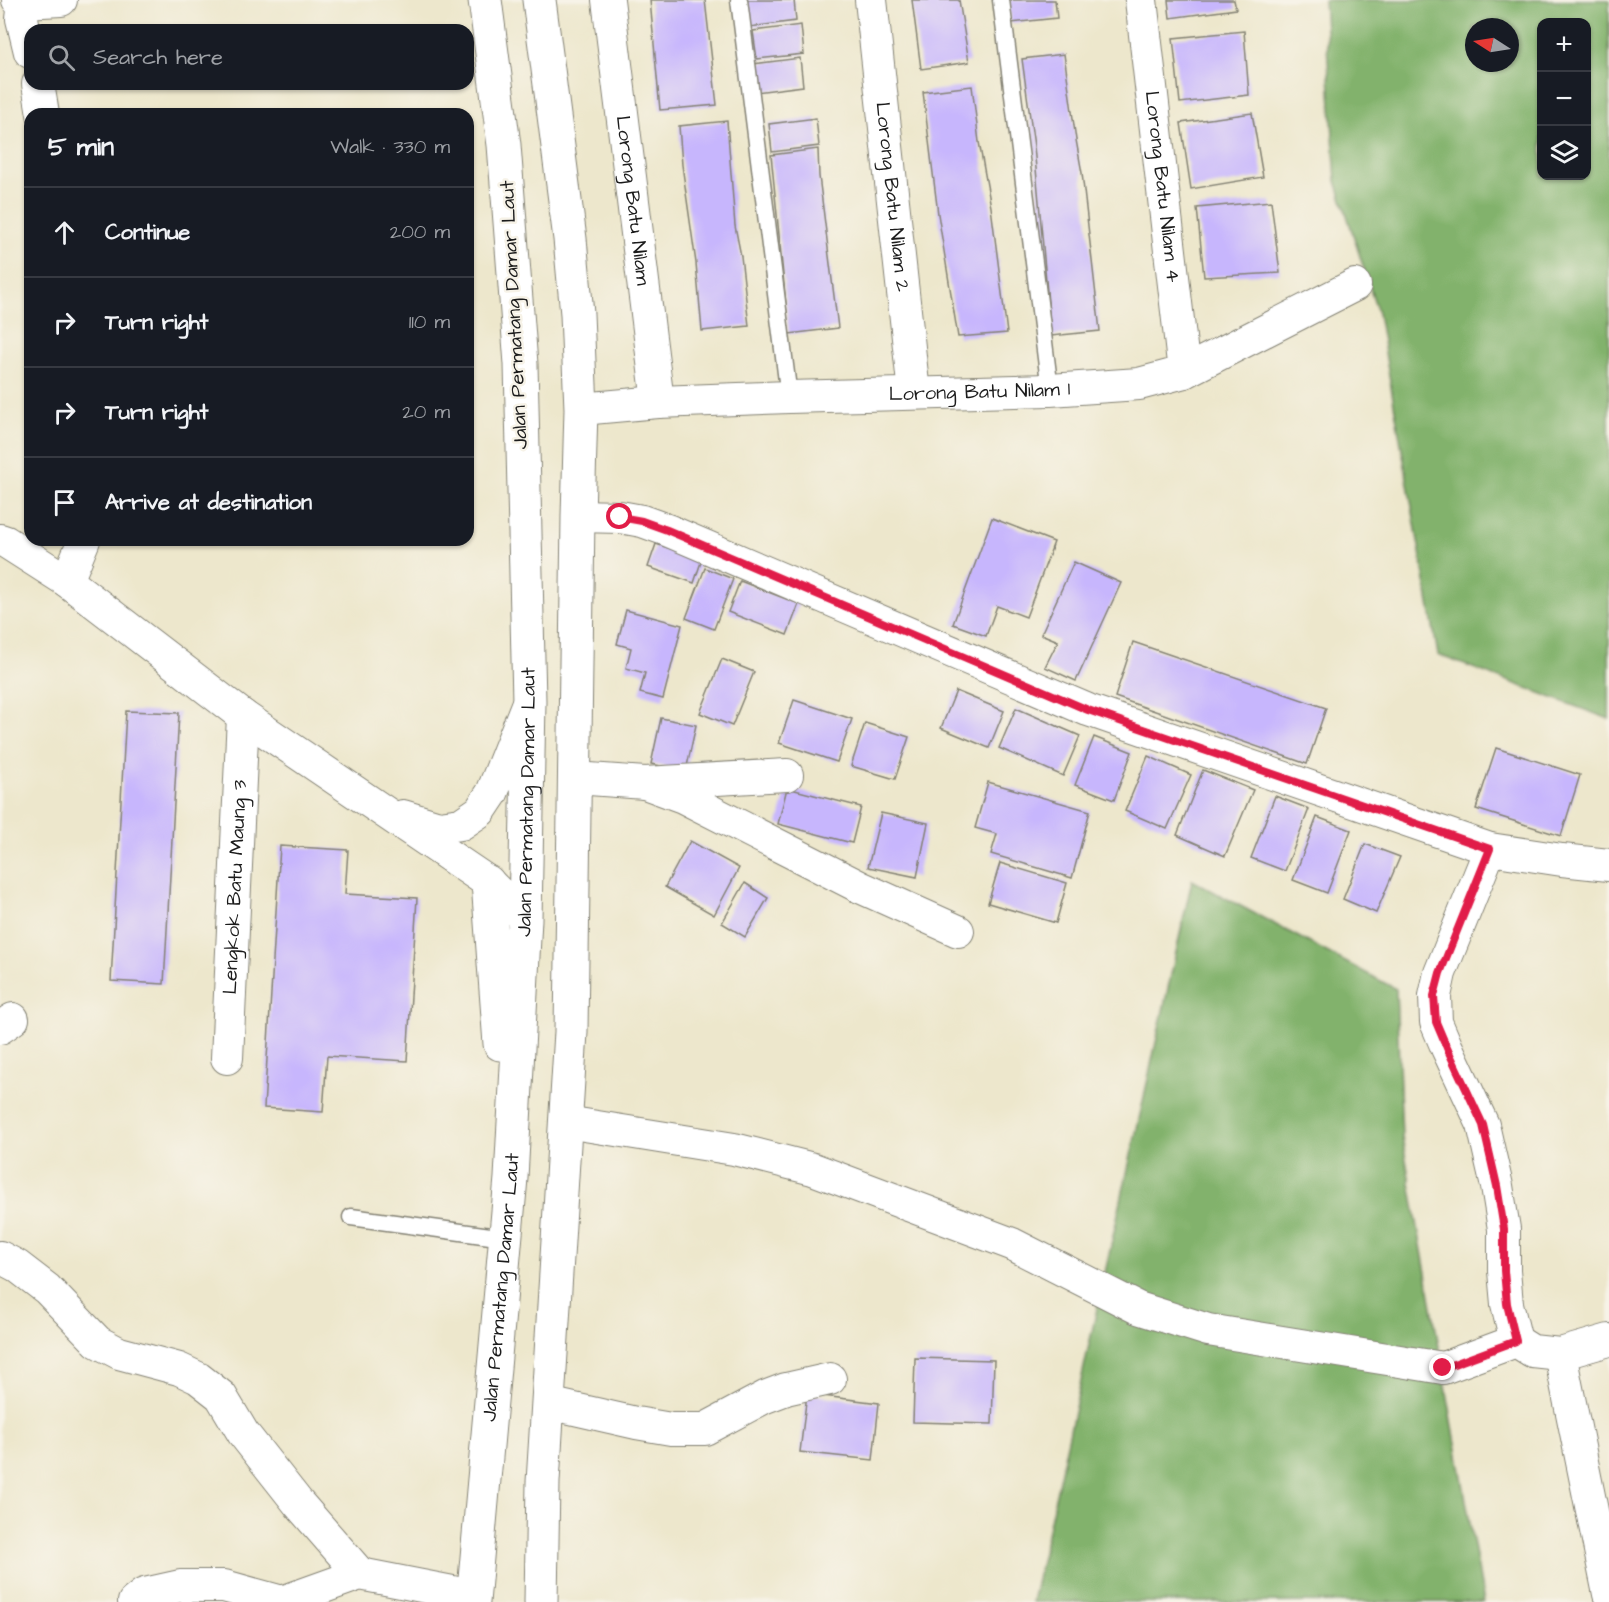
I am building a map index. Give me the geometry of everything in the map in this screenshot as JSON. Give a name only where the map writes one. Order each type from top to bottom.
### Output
[{"type":"highway","name":"Jalan Permatang Damar Laut","points":[[473,1599],[511,1178],[525,919],[529,701],[521,364],[504,145],[485,0]]},
{"type":"highway","points":[[539,0],[570,239],[577,314],[581,409],[572,1032],[543,1482],[541,1602]]},
{"type":"highway","points":[[488,882],[511,1178]]},
{"type":"street","points":[[24,28],[21,1],[61,0]]},
{"type":"street","name":"Lorong Batu Nilam","points":[[608,0],[658,402]]},
{"type":"street","name":"Lorong Batu Nilam 2","points":[[871,0],[914,393]]},
{"type":"street","name":"Lorong Batu Nilam 4","points":[[1141,0],[1184,372]]},
{"type":"street","points":[[39,90],[42,108]]},
{"type":"street","name":"Lorong Batu Nilam 1","points":[[581,409],[658,402],[1050,390],[1139,384],[1184,372],[1355,285]]},
{"type":"street","points":[[578,516],[620,517],[642,521],[667,530],[1088,710],[1490,849],[1609,865]]},
{"type":"street","points":[[0,540],[67,581],[243,716],[488,882],[525,919]]},
{"type":"street","points":[[67,581],[82,546]]},
{"type":"street","points":[[377,808],[440,828],[461,824],[480,812],[492,793],[529,701]]},
{"type":"street","name":"Lengkok Batu Maung 3","points":[[227,1058],[243,716]]},
{"type":"street","points":[[574,778],[645,783],[787,775]]},
{"type":"street","points":[[645,783],[691,801],[860,887],[958,931]]},
{"type":"street","points":[[1490,849],[1440,973],[1434,996],[1436,1022],[1483,1125],[1504,1229],[1507,1304],[1516,1341],[1532,1351],[1560,1354],[1609,1340]]},
{"type":"street","points":[[566,1122],[734,1149],[813,1169],[1012,1244],[1138,1308],[1208,1330],[1443,1368],[1516,1341]]},
{"type":"street","points":[[0,1257],[17,1266],[47,1289],[98,1341],[119,1353],[179,1369],[198,1378],[221,1396],[250,1442],[299,1504],[360,1574]]},
{"type":"street","points":[[1560,1354],[1609,1594]]},
{"type":"street","points":[[548,1402],[636,1423],[671,1429],[705,1429],[765,1397],[786,1389],[831,1378]]},
{"type":"street","points":[[134,1602],[144,1594],[180,1586],[224,1586],[282,1602],[360,1574],[473,1599]]},
{"type":"lane","points":[[739,0],[789,397]]},
{"type":"lane","points":[[1001,0],[1050,390]]},
{"type":"lane","points":[[351,1217],[505,1238]]},
{"type":"green space","points":[[1324,0],[1609,0],[1609,719],[1438,655],[1378,313],[1336,181]]},
{"type":"green space","points":[[1192,880],[1396,989],[1402,1137],[1484,1602],[1032,1602]]},
{"type":"building","points":[[650,0],[705,0],[717,105],[660,110]]},
{"type":"building","points":[[746,0],[794,0],[796,21],[749,27]]},
{"type":"building","points":[[912,0],[959,0],[969,62],[921,69]]},
{"type":"building","points":[[1009,0],[1055,0],[1057,18],[1011,23]]},
{"type":"building","points":[[1168,0],[1234,0],[1236,9],[1170,18]]},
{"type":"building","points":[[801,25],[804,54],[757,59],[753,31]]},
{"type":"building","points":[[1244,31],[1249,95],[1180,103],[1173,38]]},
{"type":"building","points":[[1064,54],[1082,173],[1100,331],[1051,336],[1034,146],[1022,59]]},
{"type":"building","points":[[800,58],[803,86],[756,92],[753,64]]},
{"type":"building","points":[[972,86],[991,207],[1007,333],[958,337],[938,214],[923,92]]},
{"type":"building","points":[[1252,113],[1263,177],[1191,189],[1181,123]]},
{"type":"building","points":[[816,118],[819,146],[772,152],[769,124]]},
{"type":"building","points":[[727,121],[735,226],[749,326],[702,331],[679,126]]},
{"type":"building","points":[[818,149],[819,176],[838,328],[789,334],[771,155]]},
{"type":"building","points":[[1271,201],[1280,273],[1204,277],[1197,208]]},
{"type":"building","points":[[992,518],[1054,542],[1026,617],[997,606],[986,636],[953,624]]},
{"type":"building","points":[[656,544],[702,559],[694,583],[648,567]]},
{"type":"building","points":[[1074,562],[1121,583],[1076,681],[1045,667],[1058,641],[1041,634]]},
{"type":"building","points":[[705,568],[733,579],[714,629],[686,618]]},
{"type":"building","points":[[740,581],[799,604],[787,635],[728,612]]},
{"type":"building","points":[[626,610],[682,625],[663,699],[640,693],[645,673],[626,668],[631,648],[617,644]]},
{"type":"building","points":[[1133,642],[1326,708],[1307,764],[1115,697]]},
{"type":"building","points":[[722,659],[754,672],[732,726],[700,713]]},
{"type":"building","points":[[956,691],[1004,711],[989,748],[941,728]]},
{"type":"building","points":[[794,700],[852,719],[837,762],[779,743]]},
{"type":"building","points":[[1016,708],[1080,736],[1063,776],[999,748]]},
{"type":"building","points":[[126,711],[179,713],[164,984],[111,981]]},
{"type":"building","points":[[661,718],[696,725],[686,771],[651,764]]},
{"type":"building","points":[[865,723],[909,737],[895,779],[851,766]]},
{"type":"building","points":[[1094,737],[1132,752],[1114,800],[1075,785]]},
{"type":"building","points":[[1496,748],[1580,775],[1561,836],[1476,809]]},
{"type":"building","points":[[1148,756],[1191,775],[1167,829],[1125,811]]},
{"type":"building","points":[[1203,770],[1253,790],[1225,856],[1177,835]]},
{"type":"building","points":[[988,782],[1090,811],[1072,878],[991,854],[997,834],[975,828]]},
{"type":"building","points":[[787,788],[861,807],[852,843],[778,824]]},
{"type":"building","points":[[1275,796],[1309,809],[1285,871],[1251,858]]},
{"type":"building","points":[[881,813],[928,823],[917,877],[868,867]]},
{"type":"building","points":[[1317,817],[1351,830],[1327,893],[1293,880]]},
{"type":"building","points":[[690,841],[739,868],[714,915],[665,887]]},
{"type":"building","points":[[1365,844],[1400,857],[1376,913],[1343,899]]},
{"type":"building","points":[[280,846],[348,850],[345,894],[417,898],[407,1061],[327,1056],[323,1112],[264,1108]]},
{"type":"building","points":[[1000,863],[1067,883],[1056,923],[988,903]]},
{"type":"building","points":[[745,883],[768,898],[745,937],[722,923]]},
{"type":"building","points":[[915,1358],[994,1360],[992,1424],[913,1422]]},
{"type":"building","points":[[807,1394],[879,1403],[873,1460],[800,1452]]},
{"type":"route","points":[[620,517],[642,521],[667,530],[1088,710],[1490,849],[1440,973],[1434,996],[1436,1022],[1483,1125],[1504,1229],[1507,1304],[1516,1341],[1443,1368]]}]
